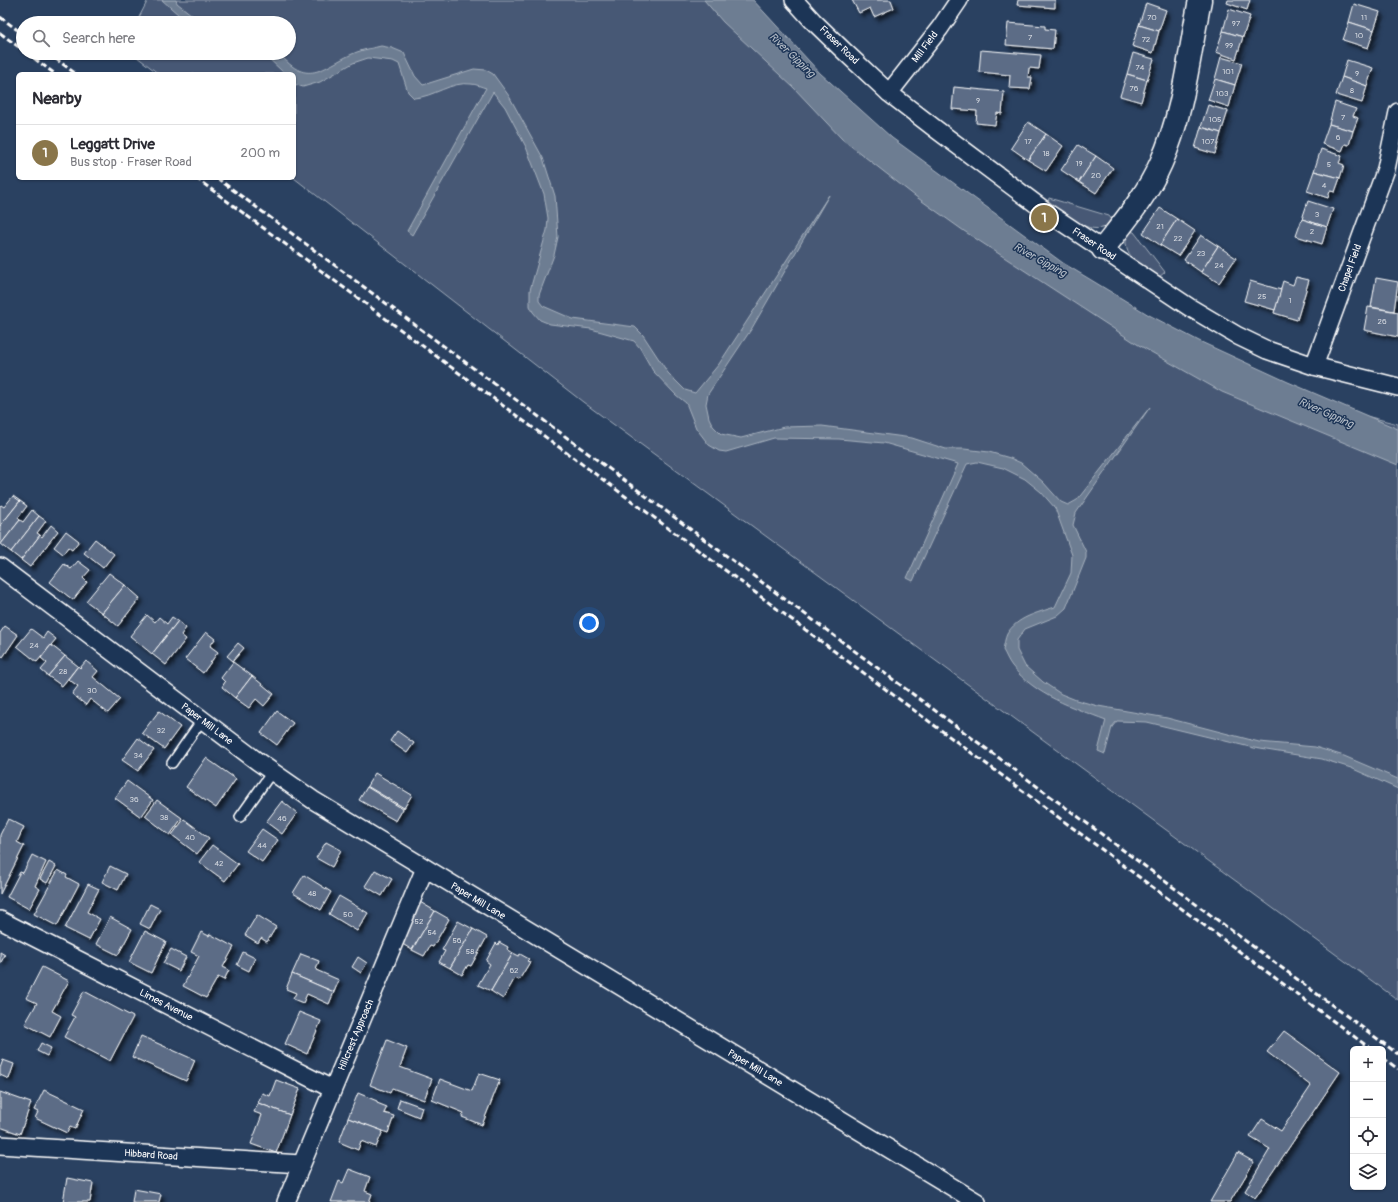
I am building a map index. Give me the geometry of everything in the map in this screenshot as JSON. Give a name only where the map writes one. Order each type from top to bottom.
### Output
[{"type":"street","name":"Fraser Road","points":[[794,0],[839,46],[889,93],[1048,213],[1189,307],[1238,336],[1267,350],[1314,366],[1398,387]]},
{"type":"street","name":"Mill Field","points":[[889,93],[940,28],[959,0]]},
{"type":"street","points":[[1103,250],[1150,185],[1171,140],[1179,112],[1200,0]]},
{"type":"street","name":"Chapel Field","points":[[1314,366],[1392,171],[1398,112]]},
{"type":"street","name":"Paper Mill Lane","points":[[0,567],[202,720],[272,772],[313,800],[977,1202]]},
{"type":"street","name":"Hillcrest Approach","points":[[286,1202],[332,1089],[369,1006],[425,868]]},
{"type":"street","name":"Limes Avenue","points":[[0,920],[332,1089]]},
{"type":"street","name":"Hibbard Road","points":[[0,1145],[301,1164]]},
{"type":"lane","points":[[172,763],[202,720]]},
{"type":"lane","points":[[240,817],[272,772]]},
{"type":"shaded area","points":[[148,0],[729,0],[944,195],[1258,389],[1398,424],[1398,1000],[583,402],[296,180],[296,72],[156,72],[141,60],[296,60],[296,16],[140,16]]},
{"type":"shaded area","points":[[1049,198],[1109,216],[1113,221],[1106,227],[1098,229],[1080,224],[1048,203]]},
{"type":"shaded area","points":[[1127,231],[1134,232],[1165,272],[1158,278],[1139,264],[1129,254],[1126,240]]},
{"type":"water","points":[[162,0],[176,0],[177,3],[193,16],[180,16]]},
{"type":"water","name":"River Gipping","points":[[704,0],[753,0],[820,73],[892,138],[1063,263],[1149,315],[1199,341],[1288,382],[1398,429],[1398,465],[1222,392],[1137,344],[964,231],[915,196],[842,139],[794,88],[723,22]]},
{"type":"water","points":[[381,46],[392,48],[404,53],[415,76],[423,85],[474,69],[486,70],[493,74],[509,96],[543,158],[555,196],[558,237],[554,255],[539,295],[539,301],[543,306],[573,319],[635,327],[643,335],[668,373],[685,390],[695,393],[719,364],[829,195],[752,328],[708,394],[706,404],[709,418],[713,426],[721,434],[741,438],[784,427],[822,426],[912,438],[946,449],[964,449],[989,452],[1021,463],[1043,482],[1061,502],[1068,505],[1077,500],[1150,407],[1076,513],[1073,525],[1086,552],[1086,558],[1066,608],[1057,616],[1025,629],[1017,640],[1017,650],[1025,666],[1043,682],[1061,694],[1076,700],[1098,706],[1167,718],[1259,742],[1315,747],[1344,756],[1398,779],[1398,789],[1351,768],[1322,759],[1254,748],[1147,722],[1117,721],[1112,727],[1105,754],[1098,751],[1106,720],[1043,693],[1012,666],[1003,650],[1007,634],[1016,623],[1028,616],[1055,607],[1071,573],[1072,555],[1055,508],[1041,492],[1025,479],[1003,468],[977,462],[967,464],[913,581],[907,578],[958,464],[884,443],[839,439],[774,438],[726,452],[719,451],[709,445],[696,428],[686,403],[676,395],[653,371],[640,348],[634,341],[591,329],[550,324],[540,320],[533,312],[530,306],[530,290],[547,230],[548,218],[544,194],[526,147],[505,107],[493,92],[412,235],[407,231],[486,88],[475,84],[456,85],[429,95],[414,98],[408,92],[399,64],[393,61],[368,58],[353,63],[320,82],[303,87],[296,85],[296,72],[283,72],[270,60],[286,60],[299,70],[308,72],[326,68],[345,57],[363,50]]},
{"type":"building","points":[[852,0],[891,0],[894,8],[874,17],[870,8],[859,13]]},
{"type":"building","points":[[1018,0],[1055,0],[1055,8],[1017,5]]},
{"type":"building","points":[[1228,0],[1250,0],[1247,10],[1227,3]]},
{"type":"building","points":[[1146,3],[1166,10],[1159,31],[1139,25]]},
{"type":"building","points":[[1354,4],[1380,12],[1374,30],[1349,22]]},
{"type":"building","points":[[1229,9],[1250,16],[1243,37],[1223,31]]},
{"type":"building","points":[[1349,22],[1374,30],[1368,48],[1343,40]]},
{"type":"building","points":[[1008,23],[1045,26],[1045,29],[1055,30],[1053,49],[1006,45]]},
{"type":"building","points":[[1139,25],[1159,31],[1153,53],[1132,46]]},
{"type":"building","points":[[1223,31],[1243,37],[1236,59],[1216,52]]},
{"type":"building","points":[[981,50],[1041,55],[1039,69],[1029,68],[1028,77],[1032,77],[1030,89],[1009,88],[1010,75],[979,72]]},
{"type":"building","points":[[1133,53],[1154,59],[1147,80],[1127,74]]},
{"type":"building","points":[[1221,57],[1242,63],[1235,85],[1215,79]]},
{"type":"building","points":[[1347,60],[1373,68],[1367,86],[1342,77]]},
{"type":"building","points":[[1127,74],[1147,80],[1141,102],[1120,96]]},
{"type":"building","points":[[1342,77],[1367,86],[1362,103],[1336,95]]},
{"type":"building","points":[[1215,79],[1235,85],[1229,107],[1208,100]]},
{"type":"building","points":[[954,87],[1004,92],[1002,114],[997,113],[995,125],[976,123],[977,111],[952,109]]},
{"type":"building","points":[[1335,102],[1356,109],[1353,116],[1358,118],[1353,131],[1329,124]]},
{"type":"building","points":[[1208,105],[1228,111],[1221,133],[1201,127]]},
{"type":"building","points":[[1028,122],[1046,134],[1028,160],[1011,148]]},
{"type":"building","points":[[1329,124],[1353,131],[1349,145],[1345,144],[1342,151],[1322,144]]},
{"type":"building","points":[[1201,127],[1221,133],[1215,154],[1195,148]]},
{"type":"building","points":[[1046,134],[1063,146],[1046,171],[1028,160]]},
{"type":"building","points":[[1078,145],[1096,156],[1079,182],[1061,170]]},
{"type":"building","points":[[1321,149],[1342,156],[1339,163],[1344,165],[1340,178],[1314,171]]},
{"type":"building","points":[[1096,156],[1113,168],[1096,193],[1079,182]]},
{"type":"building","points":[[1314,171],[1340,178],[1335,192],[1330,191],[1328,198],[1307,191]]},
{"type":"building","points":[[1308,201],[1333,209],[1327,227],[1302,219]]},
{"type":"building","points":[[1160,208],[1177,219],[1160,245],[1143,233]]},
{"type":"building","points":[[1177,219],[1195,231],[1178,256],[1160,245]]},
{"type":"building","points":[[1302,219],[1327,227],[1322,244],[1296,236]]},
{"type":"building","points":[[1201,235],[1218,246],[1201,272],[1184,260]]},
{"type":"building","points":[[1218,246],[1236,258],[1219,283],[1201,272]]},
{"type":"building","points":[[1296,277],[1309,280],[1297,320],[1274,313],[1283,281],[1293,285]]},
{"type":"building","points":[[1376,278],[1398,282],[1394,311],[1371,307]]},
{"type":"building","points":[[1250,281],[1281,290],[1275,310],[1244,301]]},
{"type":"building","points":[[1368,307],[1398,312],[1398,337],[1364,330]]},
{"type":"building","points":[[13,496],[20,501],[0,526],[0,506],[1,505],[4,507]]},
{"type":"building","points":[[20,501],[27,506],[18,518],[20,520],[1,544],[0,526]]},
{"type":"building","points":[[32,510],[39,516],[11,552],[1,544],[20,520],[23,522]]},
{"type":"building","points":[[39,516],[46,521],[37,533],[40,535],[21,560],[11,552]]},
{"type":"building","points":[[51,525],[58,531],[30,567],[21,560],[40,535],[42,537]]},
{"type":"building","points":[[66,531],[79,541],[72,550],[68,547],[63,554],[54,547]]},
{"type":"building","points":[[95,539],[114,554],[103,568],[84,553]]},
{"type":"building","points":[[78,561],[90,570],[83,578],[87,582],[73,600],[50,582],[64,564],[71,569]]},
{"type":"building","points":[[109,573],[125,585],[102,613],[86,601]]},
{"type":"building","points":[[125,585],[140,598],[118,626],[102,613]]},
{"type":"building","points":[[147,615],[155,622],[159,617],[167,624],[172,617],[178,621],[152,654],[130,636]]},
{"type":"building","points":[[178,621],[186,628],[181,635],[186,639],[166,665],[152,654]]},
{"type":"building","points":[[5,626],[18,635],[3,657],[0,654],[0,633]]},
{"type":"building","points":[[31,629],[43,638],[47,632],[56,639],[37,662],[17,646]]},
{"type":"building","points":[[206,632],[215,639],[210,646],[218,652],[203,673],[185,659]]},
{"type":"building","points":[[238,643],[244,648],[233,661],[227,656]]},
{"type":"building","points":[[51,645],[65,656],[48,676],[41,670],[47,663],[41,658]]},
{"type":"building","points":[[65,656],[78,666],[62,686],[48,676]]},
{"type":"building","points":[[86,661],[98,671],[93,677],[120,699],[108,713],[90,699],[86,705],[72,694],[78,686],[68,679],[78,666],[80,668]]},
{"type":"building","points":[[233,662],[252,676],[235,698],[222,687],[225,682],[221,678]]},
{"type":"building","points":[[252,676],[274,694],[264,706],[256,699],[249,708],[235,698]]},
{"type":"building","points":[[159,711],[180,727],[164,749],[142,733]]},
{"type":"building","points":[[277,711],[293,723],[277,745],[261,733]]},
{"type":"building","points":[[397,731],[414,743],[407,753],[390,741]]},
{"type":"building","points":[[138,738],[154,750],[138,771],[122,760]]},
{"type":"building","points":[[206,758],[236,779],[216,808],[186,787]]},
{"type":"building","points":[[375,773],[412,795],[404,808],[367,786]]},
{"type":"building","points":[[127,781],[153,800],[141,817],[115,798]]},
{"type":"building","points":[[367,787],[403,809],[396,821],[359,800]]},
{"type":"building","points":[[157,800],[182,818],[170,835],[145,816]]},
{"type":"building","points":[[282,801],[297,813],[282,834],[266,822]]},
{"type":"building","points":[[8,819],[24,827],[17,842],[24,846],[0,894],[0,835]]},
{"type":"building","points":[[184,819],[209,838],[197,854],[172,835]]},
{"type":"building","points":[[262,829],[278,840],[262,862],[246,851]]},
{"type":"building","points":[[326,842],[341,850],[332,867],[316,858]]},
{"type":"building","points":[[212,845],[238,864],[225,881],[199,862]]},
{"type":"building","points":[[32,855],[46,862],[35,886],[40,889],[29,909],[7,897],[20,872],[23,873]]},
{"type":"building","points":[[49,862],[56,866],[47,883],[40,879]]},
{"type":"building","points":[[110,866],[126,874],[118,890],[102,882]]},
{"type":"building","points":[[58,870],[67,875],[66,877],[79,884],[57,926],[34,914]]},
{"type":"building","points":[[375,870],[392,879],[382,896],[365,886]]},
{"type":"building","points":[[304,875],[331,892],[321,910],[293,893]]},
{"type":"building","points":[[88,884],[99,889],[87,912],[100,919],[89,940],[65,928]]},
{"type":"building","points":[[339,896],[368,913],[357,931],[329,914]]},
{"type":"building","points":[[420,902],[435,911],[412,950],[401,943],[404,931]]},
{"type":"building","points":[[150,904],[160,909],[150,929],[140,924]]},
{"type":"building","points":[[435,911],[449,919],[433,947],[430,946],[424,956],[412,950]]},
{"type":"building","points":[[257,915],[276,927],[267,942],[261,938],[258,943],[245,935]]},
{"type":"building","points":[[110,917],[132,929],[118,955],[96,944]]},
{"type":"building","points":[[458,921],[473,929],[450,968],[439,962],[445,951],[442,950]]},
{"type":"building","points":[[473,929],[487,937],[471,966],[468,965],[462,975],[450,968]]},
{"type":"building","points":[[145,931],[166,942],[151,973],[129,962]]},
{"type":"building","points":[[201,932],[209,936],[210,934],[234,947],[223,967],[229,970],[224,980],[218,977],[206,998],[183,986],[199,956],[191,952]]},
{"type":"building","points":[[499,942],[508,947],[507,949],[513,953],[491,991],[478,985],[490,964],[486,961],[496,943],[498,945]]},
{"type":"building","points":[[171,949],[186,957],[179,971],[163,963]]},
{"type":"building","points":[[0,952],[5,955],[0,964]]},
{"type":"building","points":[[243,952],[255,958],[249,971],[237,965]]},
{"type":"building","points":[[513,953],[519,956],[520,954],[529,959],[527,961],[530,962],[519,980],[515,978],[503,999],[491,991]]},
{"type":"building","points":[[301,954],[319,961],[316,970],[339,980],[334,992],[292,974]]},
{"type":"building","points":[[358,957],[367,963],[361,973],[352,967]]},
{"type":"building","points":[[42,967],[69,981],[52,1011],[61,1016],[50,1037],[25,1024],[37,1003],[26,998]]},
{"type":"building","points":[[292,974],[334,992],[329,1004],[307,994],[303,1003],[293,999],[296,993],[286,989]]},
{"type":"building","points":[[84,991],[133,1017],[110,1061],[64,1037],[75,1017],[71,1015]]},
{"type":"building","points":[[299,1012],[321,1021],[307,1054],[285,1044]]},
{"type":"building","points":[[1284,1031],[1340,1072],[1255,1198],[1245,1191],[1270,1149],[1250,1137],[1262,1119],[1281,1131],[1311,1086],[1267,1052]]},
{"type":"building","points":[[141,1036],[195,1060],[186,1081],[132,1057]]},
{"type":"building","points":[[387,1040],[407,1048],[400,1067],[432,1079],[424,1100],[392,1088],[390,1093],[370,1085]]},
{"type":"building","points":[[41,1043],[51,1048],[47,1056],[37,1051]]},
{"type":"building","points":[[3,1060],[14,1064],[9,1079],[0,1075],[0,1068]]},
{"type":"building","points":[[479,1073],[500,1080],[482,1125],[462,1117],[464,1113],[432,1100],[440,1079],[472,1091]]},
{"type":"building","points":[[276,1080],[300,1089],[290,1115],[258,1103],[262,1093],[270,1096]]},
{"type":"building","points":[[44,1090],[84,1109],[75,1129],[70,1127],[67,1133],[35,1118],[38,1112],[34,1110]]},
{"type":"building","points":[[0,1092],[31,1103],[20,1134],[0,1127]]},
{"type":"building","points":[[358,1093],[387,1107],[384,1113],[394,1116],[388,1133],[348,1118]]},
{"type":"building","points":[[400,1099],[422,1107],[419,1117],[397,1108]]},
{"type":"building","points":[[258,1103],[290,1115],[276,1153],[251,1144],[262,1115],[254,1112]]},
{"type":"building","points":[[348,1118],[383,1131],[376,1147],[361,1141],[358,1150],[339,1142]]},
{"type":"building","points":[[1238,1153],[1254,1162],[1230,1202],[1210,1202]]},
{"type":"building","points":[[349,1169],[370,1177],[365,1191],[372,1194],[369,1202],[331,1202],[339,1181],[343,1183]]},
{"type":"building","points":[[67,1178],[93,1183],[90,1202],[63,1202]]},
{"type":"building","points":[[134,1189],[161,1194],[159,1202],[132,1202]]},
{"type":"railway","points":[[0,17],[16,29]]},
{"type":"railway","points":[[0,33],[16,45]]},
{"type":"railway","points":[[36,60],[52,72]]},
{"type":"railway","points":[[57,60],[73,72]]},
{"type":"railway","points":[[199,180],[1367,1046]]},
{"type":"railway","points":[[220,180],[1398,1054]]},
{"type":"railway","points":[[1386,1060],[1398,1069]]},
{"type":"place","name":"Leggatt Drive","points":[[1044,218]]}]
